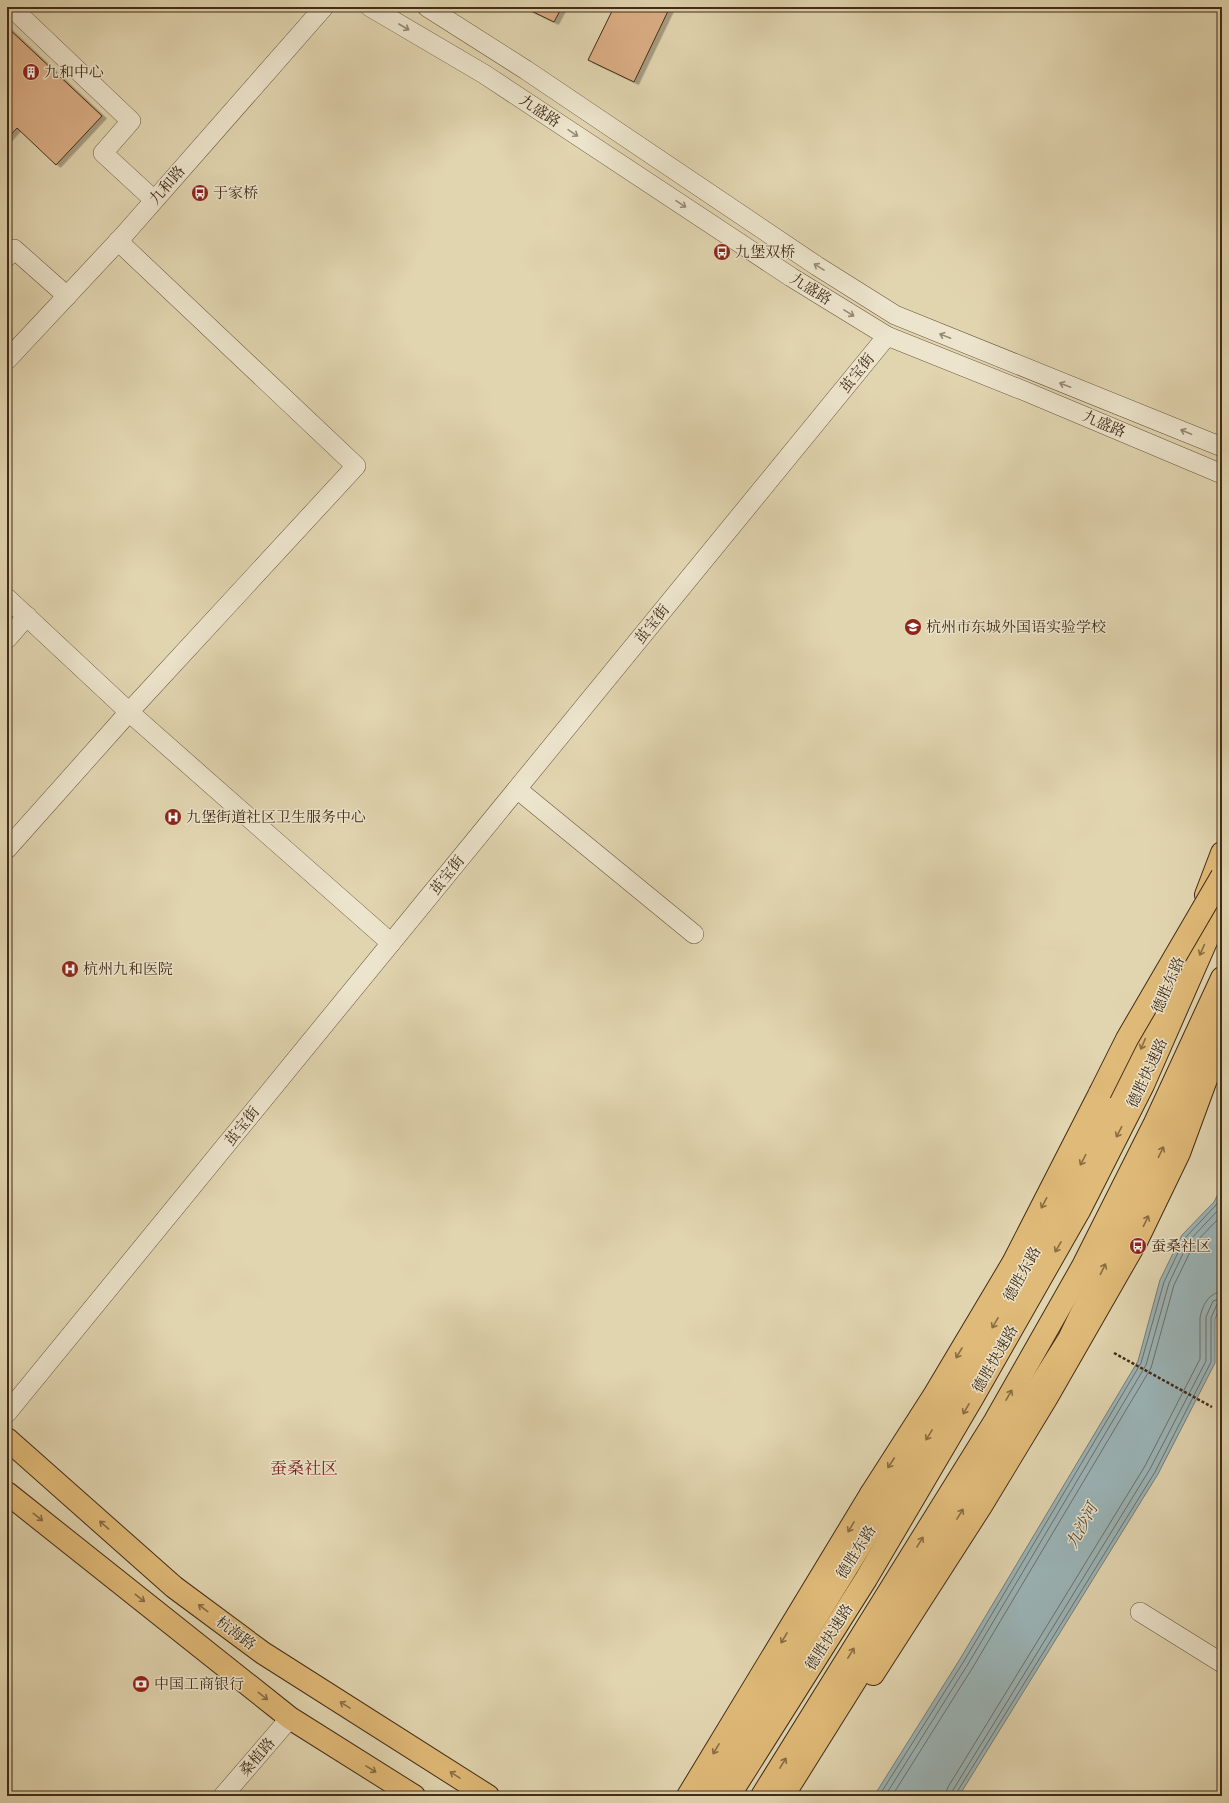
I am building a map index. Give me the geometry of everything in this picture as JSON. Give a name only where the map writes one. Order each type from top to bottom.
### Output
[{"type":"main road","name":"德胜东路","points":[[706,1796],[937,1421],[1022,1276],[1137,1056],[1204,903],[1222,853]]},
{"type":"main road","points":[[688,1796],[871,1494],[935,1394],[1013,1262],[1127,1038],[1222,876]]},
{"type":"main road","name":"德胜快速路","points":[[729,1796],[866,1579],[973,1397],[1080,1209],[1143,1085],[1208,937],[1222,901]]},
{"type":"main road","name":"德胜快速路","points":[[762,1796],[994,1421],[1083,1266],[1154,1125],[1222,978]]},
{"type":"main road","points":[[783,1796],[1069,1339],[1222,1024]]},
{"type":"main road","points":[[783,1796],[873,1674],[981,1506],[1047,1397],[1137,1240],[1179,1153],[1222,1036]]},
{"type":"main road","name":"杭海路","points":[[7,1439],[174,1587],[244,1639],[263,1653],[488,1796]]},
{"type":"main road","points":[[7,1493],[290,1718],[414,1796]]},
{"type":"street","points":[[11,7],[131,121],[103,153],[154,200]]},
{"type":"street","name":"九和路","points":[[7,360],[118,241],[324,7]]},
{"type":"street","name":"九盛路","points":[[370,7],[484,74],[791,277],[887,336],[1034,395],[1222,474]]},
{"type":"street","name":"九盛路","points":[[427,7],[526,70],[817,266],[895,315],[1222,447]]},
{"type":"street","points":[[7,849],[129,712],[356,466],[118,241]]},
{"type":"street","points":[[7,256],[14,249],[67,296]]},
{"type":"street","name":"茧宝街","points":[[7,1413],[887,336]]},
{"type":"street","points":[[7,598],[129,712],[391,943]]},
{"type":"street","points":[[7,639],[27,616]]},
{"type":"street","points":[[517,788],[694,934]]},
{"type":"street","points":[[1140,1612],[1222,1663]]},
{"type":"street","name":"桑植路","points":[[223,1796],[290,1718]]},
{"type":"path","points":[[1114,1353],[1212,1407]]},
{"type":"water","name":"九沙河","points":[[1222,1186],[1222,1303],[1215,1319],[1215,1363],[1158,1474],[959,1796],[874,1796],[960,1659],[1138,1361],[1160,1280],[1182,1235],[1214,1202]]},
{"type":"building","points":[[523,7],[562,7],[554,22]]},
{"type":"building","points":[[614,7],[670,7],[634,82],[588,60]]},
{"type":"building","name":"九和中心","points":[[7,27],[102,116],[56,165],[17,128],[7,139]]},
{"type":"place","name":"九和中心","points":[[31,72]]},
{"type":"place","name":"于家桥","points":[[200,193]]},
{"type":"place","name":"九堡双桥","points":[[722,252]]},
{"type":"place","name":"杭州市东城外国语实验学校","points":[[913,627]]},
{"type":"place","name":"九堡街道社区卫生服务中心","points":[[173,817]]},
{"type":"place","name":"杭州九和医院","points":[[70,969]]},
{"type":"place","name":"蚕桑社区","points":[[1138,1246]]},
{"type":"place","name":"中国工商银行","points":[[141,1684]]},
{"type":"district","name":"蚕桑社区","points":[[304,1468]]}]
